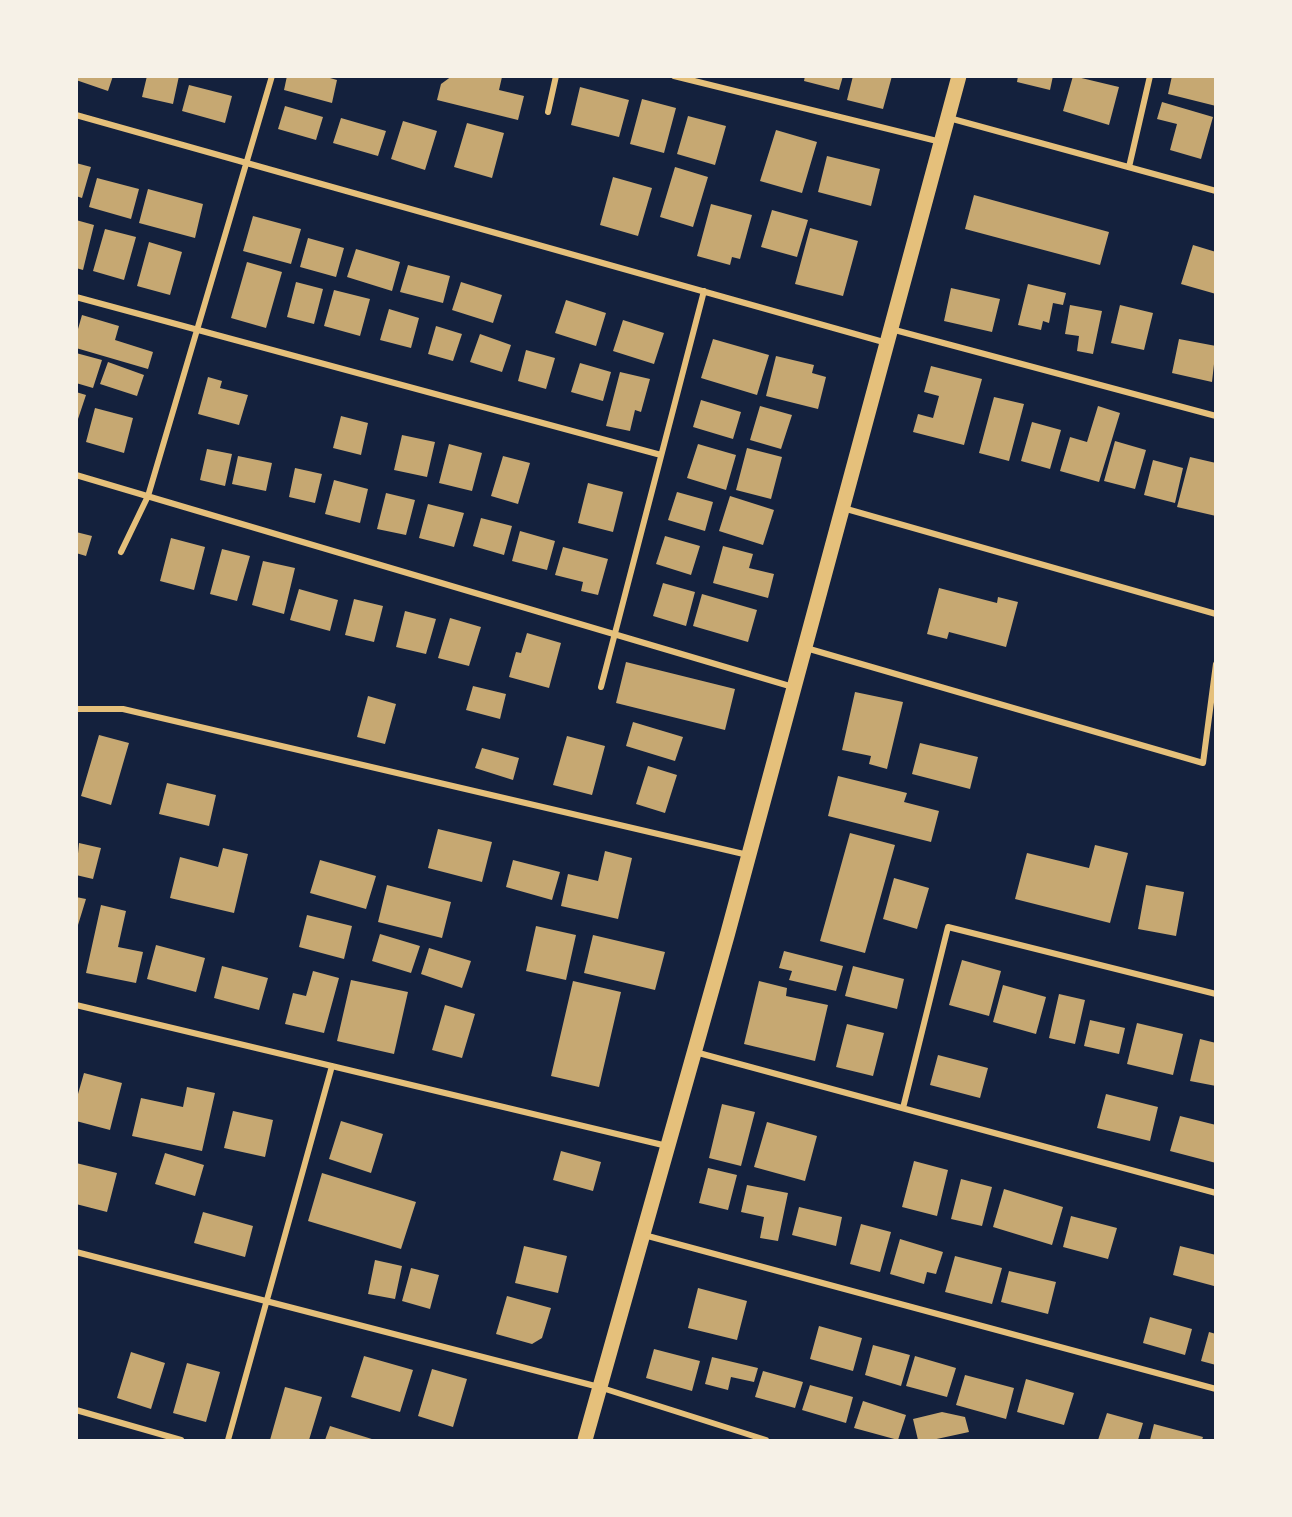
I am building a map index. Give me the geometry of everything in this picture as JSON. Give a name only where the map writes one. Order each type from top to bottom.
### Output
[{"type":"main road","points":[[585,1440],[695,1052],[960,76]]},
{"type":"street","points":[[121,552],[148,496],[272,76]]},
{"type":"street","points":[[548,112],[556,76]]},
{"type":"street","points":[[674,76],[941,142]]},
{"type":"street","points":[[1129,167],[1150,76]]},
{"type":"street","points":[[76,115],[704,291],[1215,416]]},
{"type":"street","points":[[948,118],[1215,191]]},
{"type":"street","points":[[601,687],[704,291]]},
{"type":"street","points":[[76,297],[197,332],[661,455]]},
{"type":"street","points":[[76,475],[793,687]]},
{"type":"street","points":[[842,508],[1215,614]]},
{"type":"street","points":[[804,648],[1203,763],[1215,664]]},
{"type":"street","points":[[76,709],[123,709],[748,855]]},
{"type":"street","points":[[903,1108],[948,927],[1215,994]]},
{"type":"street","points":[[76,1005],[668,1146]]},
{"type":"street","points":[[695,1052],[1215,1193]]},
{"type":"street","points":[[228,1440],[332,1066]]},
{"type":"street","points":[[643,1235],[1215,1389]]},
{"type":"street","points":[[76,1252],[599,1387],[766,1440]]},
{"type":"street","points":[[76,1410],[181,1440]]},
{"type":"building","points":[[76,76],[113,76],[108,91],[76,80]]},
{"type":"building","points":[[147,76],[179,76],[173,104],[142,97]]},
{"type":"building","points":[[287,76],[323,76],[337,80],[332,103],[284,90]]},
{"type":"building","points":[[452,76],[502,77],[499,90],[524,96],[518,120],[437,100],[441,84]]},
{"type":"building","points":[[805,76],[843,76],[839,90],[804,81]]},
{"type":"building","points":[[853,76],[892,76],[883,109],[847,100]]},
{"type":"building","points":[[1018,76],[1053,76],[1050,90],[1017,82]]},
{"type":"building","points":[[1073,76],[1119,87],[1109,125],[1063,111]]},
{"type":"building","points":[[1172,76],[1216,76],[1216,106],[1168,94]]},
{"type":"building","points":[[189,85],[232,96],[225,123],[182,111]]},
{"type":"building","points":[[580,87],[629,100],[619,137],[571,125]]},
{"type":"building","points":[[642,99],[676,108],[664,153],[630,144]]},
{"type":"building","points":[[1162,102],[1213,117],[1201,159],[1170,150],[1177,124],[1157,119]]},
{"type":"building","points":[[285,106],[323,117],[316,140],[278,129]]},
{"type":"building","points":[[688,116],[726,126],[715,165],[677,154]]},
{"type":"building","points":[[341,118],[386,131],[378,156],[333,143]]},
{"type":"building","points":[[403,121],[437,131],[425,170],[391,159]]},
{"type":"building","points":[[467,123],[504,133],[492,178],[454,167]]},
{"type":"building","points":[[776,130],[817,142],[802,193],[760,181]]},
{"type":"building","points":[[827,156],[880,169],[871,206],[818,192]]},
{"type":"building","points":[[76,163],[91,167],[82,198],[76,196]]},
{"type":"building","points":[[675,167],[708,177],[693,227],[660,217]]},
{"type":"building","points":[[613,177],[652,188],[638,236],[600,225]]},
{"type":"building","points":[[97,178],[139,189],[131,219],[89,207]]},
{"type":"building","points":[[148,189],[203,204],[195,238],[139,223]]},
{"type":"building","points":[[974,195],[1109,232],[1100,265],[965,229]]},
{"type":"building","points":[[711,204],[752,215],[740,259],[732,257],[730,265],[697,256]]},
{"type":"building","points":[[772,210],[808,220],[797,257],[761,247]]},
{"type":"building","points":[[253,216],[301,229],[291,264],[243,251]]},
{"type":"building","points":[[76,220],[94,225],[83,270],[76,268]]},
{"type":"building","points":[[810,228],[858,241],[843,296],[795,284]]},
{"type":"building","points":[[105,229],[136,237],[124,280],[93,271]]},
{"type":"building","points":[[308,238],[344,248],[336,277],[300,267]]},
{"type":"building","points":[[149,242],[182,252],[170,295],[137,286]]},
{"type":"building","points":[[1193,245],[1216,252],[1216,294],[1181,284]]},
{"type":"building","points":[[356,249],[400,262],[392,291],[347,277]]},
{"type":"building","points":[[247,262],[282,272],[266,328],[231,318]]},
{"type":"building","points":[[408,265],[450,276],[443,303],[400,292]]},
{"type":"building","points":[[296,282],[323,289],[314,324],[287,317]]},
{"type":"building","points":[[461,282],[502,295],[493,323],[452,310]]},
{"type":"building","points":[[1028,284],[1066,293],[1063,305],[1053,303],[1049,323],[1043,321],[1041,330],[1018,325]]},
{"type":"building","points":[[951,288],[1000,299],[992,332],[944,321]]},
{"type":"building","points":[[334,290],[370,299],[360,336],[324,326]]},
{"type":"building","points":[[566,300],[606,313],[596,346],[555,333]]},
{"type":"building","points":[[1070,305],[1102,311],[1093,354],[1077,351],[1079,336],[1065,334]]},
{"type":"building","points":[[1120,305],[1153,313],[1144,350],[1111,343]]},
{"type":"building","points":[[389,309],[419,318],[411,348],[380,340]]},
{"type":"building","points":[[82,315],[119,326],[115,340],[153,352],[148,369],[76,348],[76,336]]},
{"type":"building","points":[[623,320],[664,333],[654,364],[613,351]]},
{"type":"building","points":[[436,326],[462,334],[453,361],[428,354]]},
{"type":"building","points":[[480,334],[511,345],[502,372],[470,362]]},
{"type":"building","points":[[713,339],[769,355],[757,395],[701,378]]},
{"type":"building","points":[[1179,339],[1216,346],[1212,382],[1172,373]]},
{"type":"building","points":[[526,350],[555,358],[546,389],[518,381]]},
{"type":"building","points":[[76,353],[102,360],[93,388],[76,383]]},
{"type":"building","points":[[776,356],[814,365],[812,373],[826,377],[818,409],[766,396]]},
{"type":"building","points":[[108,362],[144,375],[137,396],[100,384]]},
{"type":"building","points":[[580,363],[611,372],[603,401],[571,392]]},
{"type":"building","points":[[931,366],[982,379],[964,445],[913,432],[918,414],[933,418],[939,396],[924,392]]},
{"type":"building","points":[[620,372],[650,379],[641,412],[635,410],[630,431],[606,426]]},
{"type":"building","points":[[208,377],[222,381],[220,388],[248,395],[239,425],[198,414]]},
{"type":"building","points":[[76,392],[86,395],[77,422],[76,422]]},
{"type":"building","points":[[994,397],[1024,404],[1009,461],[979,453]]},
{"type":"building","points":[[701,400],[741,412],[733,439],[693,427]]},
{"type":"building","points":[[760,406],[792,415],[781,449],[750,440]]},
{"type":"building","points":[[1098,406],[1120,413],[1099,482],[1060,471],[1070,437],[1087,442]]},
{"type":"building","points":[[95,408],[133,418],[124,453],[86,442]]},
{"type":"building","points":[[341,416],[368,423],[361,455],[333,448]]},
{"type":"building","points":[[1032,422],[1061,430],[1050,469],[1021,461]]},
{"type":"building","points":[[402,435],[435,442],[427,477],[394,470]]},
{"type":"building","points":[[1115,441],[1146,450],[1135,489],[1104,481]]},
{"type":"building","points":[[449,444],[482,453],[472,491],[439,483]]},
{"type":"building","points":[[698,444],[736,455],[726,490],[687,478]]},
{"type":"building","points":[[747,448],[782,457],[771,499],[736,490]]},
{"type":"building","points":[[207,449],[232,454],[225,486],[200,480]]},
{"type":"building","points":[[238,456],[272,463],[266,491],[232,484]]},
{"type":"building","points":[[503,456],[530,463],[518,504],[491,496]]},
{"type":"building","points":[[1190,457],[1216,463],[1216,516],[1177,507]]},
{"type":"building","points":[[1153,460],[1183,468],[1175,503],[1144,495]]},
{"type":"building","points":[[295,468],[322,474],[315,503],[289,497]]},
{"type":"building","points":[[334,480],[368,489],[360,523],[325,514]]},
{"type":"building","points":[[588,483],[623,492],[613,532],[578,523]]},
{"type":"building","points":[[677,492],[713,502],[705,531],[668,520]]},
{"type":"building","points":[[386,493],[415,500],[406,535],[377,529]]},
{"type":"building","points":[[730,496],[774,510],[763,545],[719,531]]},
{"type":"building","points":[[428,504],[464,513],[454,547],[419,538]]},
{"type":"building","points":[[481,518],[512,526],[504,555],[473,546]]},
{"type":"building","points":[[520,531],[555,541],[547,570],[512,561]]},
{"type":"building","points":[[76,532],[92,536],[86,556],[76,553]]},
{"type":"building","points":[[665,536],[700,546],[691,575],[656,564]]},
{"type":"building","points":[[171,538],[205,547],[194,590],[160,581]]},
{"type":"building","points":[[723,546],[753,554],[749,568],[774,574],[768,598],[713,583]]},
{"type":"building","points":[[563,547],[608,559],[598,595],[581,591],[583,582],[555,575]]},
{"type":"building","points":[[222,549],[250,556],[237,601],[210,594]]},
{"type":"building","points":[[263,561],[295,568],[284,614],[252,605]]},
{"type":"building","points":[[663,583],[695,592],[686,626],[653,616]]},
{"type":"building","points":[[939,588],[997,603],[998,597],[1018,602],[1006,647],[949,632],[947,639],[927,634]]},
{"type":"building","points":[[299,589],[338,600],[330,631],[290,620]]},
{"type":"building","points":[[702,594],[757,610],[748,642],[693,626]]},
{"type":"building","points":[[354,599],[383,606],[374,642],[345,635]]},
{"type":"building","points":[[405,611],[436,619],[426,654],[396,647]]},
{"type":"building","points":[[450,618],[481,627],[469,666],[438,658]]},
{"type":"building","points":[[527,633],[561,643],[549,688],[509,677],[516,652],[521,653]]},
{"type":"building","points":[[626,662],[735,689],[725,730],[616,703]]},
{"type":"building","points":[[473,686],[506,694],[500,719],[466,710]]},
{"type":"building","points":[[855,692],[903,702],[887,769],[869,764],[871,756],[842,750]]},
{"type":"building","points":[[368,696],[396,704],[385,744],[357,737]]},
{"type":"building","points":[[633,722],[683,737],[675,761],[626,746]]},
{"type":"building","points":[[99,735],[129,743],[111,805],[81,796]]},
{"type":"building","points":[[567,736],[605,746],[592,795],[553,785]]},
{"type":"building","points":[[920,743],[978,757],[970,789],[912,774]]},
{"type":"building","points":[[482,748],[519,758],[513,780],[475,768]]},
{"type":"building","points":[[648,766],[677,775],[665,813],[636,804]]},
{"type":"building","points":[[838,776],[907,793],[904,802],[939,811],[931,842],[828,816]]},
{"type":"building","points":[[167,783],[216,795],[209,826],[159,814]]},
{"type":"building","points":[[438,829],[492,842],[482,882],[428,868]]},
{"type":"building","points":[[850,833],[895,845],[865,953],[820,941]]},
{"type":"building","points":[[79,843],[101,848],[93,879],[76,875]]},
{"type":"building","points":[[1095,845],[1128,853],[1110,923],[1015,899],[1027,853],[1089,868]]},
{"type":"building","points":[[223,848],[248,854],[234,913],[170,898],[180,857],[218,867]]},
{"type":"building","points":[[605,851],[632,858],[618,919],[561,906],[568,874],[598,881]]},
{"type":"building","points":[[320,860],[376,876],[366,909],[310,893]]},
{"type":"building","points":[[513,860],[560,872],[552,900],[506,887]]},
{"type":"building","points":[[894,878],[929,888],[917,929],[883,919]]},
{"type":"building","points":[[387,885],[451,902],[442,938],[378,922]]},
{"type":"building","points":[[1146,885],[1184,892],[1176,936],[1138,929]]},
{"type":"building","points":[[76,897],[86,899],[78,925],[76,925]]},
{"type":"building","points":[[101,905],[126,911],[118,947],[143,952],[136,983],[86,973]]},
{"type":"building","points":[[307,915],[352,926],[344,959],[299,947]]},
{"type":"building","points":[[536,926],[576,935],[566,980],[526,971]]},
{"type":"building","points":[[380,934],[420,946],[411,973],[372,961]]},
{"type":"building","points":[[593,935],[665,952],[655,990],[584,973]]},
{"type":"building","points":[[156,945],[205,958],[196,992],[147,979]]},
{"type":"building","points":[[429,948],[471,961],[462,988],[421,974]]},
{"type":"building","points":[[784,951],[843,966],[836,991],[789,980],[792,971],[779,968]]},
{"type":"building","points":[[962,960],[1001,971],[989,1016],[949,1005]]},
{"type":"building","points":[[222,966],[268,978],[259,1010],[214,998]]},
{"type":"building","points":[[853,966],[904,979],[897,1009],[845,996]]},
{"type":"building","points":[[313,971],[339,978],[324,1033],[285,1024],[293,993],[306,996]]},
{"type":"building","points":[[351,980],[408,992],[394,1054],[337,1041]]},
{"type":"building","points":[[573,981],[621,992],[599,1087],[551,1076]]},
{"type":"building","points":[[759,981],[787,988],[786,996],[828,1005],[815,1061],[744,1044]]},
{"type":"building","points":[[1003,985],[1046,997],[1036,1034],[993,1022]]},
{"type":"building","points":[[1059,994],[1085,1000],[1075,1044],[1049,1038]]},
{"type":"building","points":[[445,1005],[475,1014],[462,1058],[432,1050]]},
{"type":"building","points":[[1090,1020],[1125,1028],[1119,1054],[1084,1046]]},
{"type":"building","points":[[1137,1023],[1183,1034],[1173,1075],[1127,1064]]},
{"type":"building","points":[[847,1024],[884,1033],[873,1076],[836,1067]]},
{"type":"building","points":[[1200,1039],[1216,1043],[1216,1086],[1190,1081]]},
{"type":"building","points":[[938,1055],[988,1068],[980,1098],[930,1085]]},
{"type":"building","points":[[84,1073],[122,1083],[110,1130],[76,1121],[76,1101]]},
{"type":"building","points":[[187,1087],[215,1093],[202,1151],[132,1136],[141,1098],[183,1107]]},
{"type":"building","points":[[1106,1094],[1158,1107],[1150,1141],[1097,1128]]},
{"type":"building","points":[[722,1104],[755,1112],[741,1166],[709,1158]]},
{"type":"building","points":[[233,1111],[273,1120],[265,1157],[224,1148]]},
{"type":"building","points":[[1180,1116],[1216,1125],[1216,1163],[1170,1151]]},
{"type":"building","points":[[341,1121],[383,1134],[371,1173],[329,1159]]},
{"type":"building","points":[[767,1122],[817,1136],[805,1181],[754,1167]]},
{"type":"building","points":[[561,1151],[601,1162],[593,1191],[553,1180]]},
{"type":"building","points":[[165,1153],[204,1165],[195,1196],[155,1184]]},
{"type":"building","points":[[914,1161],[948,1170],[937,1216],[902,1207]]},
{"type":"building","points":[[76,1163],[117,1173],[107,1212],[76,1204]]},
{"type":"building","points":[[708,1168],[737,1175],[728,1210],[699,1203]]},
{"type":"building","points":[[322,1173],[416,1202],[401,1249],[308,1221]]},
{"type":"building","points":[[961,1179],[992,1187],[982,1226],[951,1219]]},
{"type":"building","points":[[747,1185],[788,1193],[778,1241],[760,1238],[764,1217],[741,1212]]},
{"type":"building","points":[[1004,1189],[1063,1207],[1052,1245],[993,1227]]},
{"type":"building","points":[[799,1207],[842,1217],[836,1246],[792,1235]]},
{"type":"building","points":[[203,1212],[253,1226],[245,1257],[194,1243]]},
{"type":"building","points":[[1071,1216],[1117,1228],[1108,1259],[1063,1247]]},
{"type":"building","points":[[861,1224],[891,1232],[880,1272],[850,1264]]},
{"type":"building","points":[[900,1239],[943,1252],[936,1274],[927,1272],[924,1284],[890,1274]]},
{"type":"building","points":[[524,1246],[567,1256],[558,1293],[515,1283]]},
{"type":"building","points":[[1180,1246],[1216,1255],[1214,1286],[1173,1275]]},
{"type":"building","points":[[955,1256],[1002,1268],[992,1304],[945,1292]]},
{"type":"building","points":[[375,1260],[402,1266],[395,1299],[368,1294]]},
{"type":"building","points":[[411,1268],[439,1275],[430,1309],[402,1301]]},
{"type":"building","points":[[1009,1271],[1056,1282],[1048,1314],[1001,1302]]},
{"type":"building","points":[[698,1288],[747,1301],[737,1340],[688,1328]]},
{"type":"building","points":[[507,1296],[551,1308],[542,1338],[532,1344],[496,1334]]},
{"type":"building","points":[[1150,1317],[1192,1329],[1185,1355],[1143,1343]]},
{"type":"building","points":[[819,1326],[862,1338],[853,1371],[810,1359]]},
{"type":"building","points":[[1209,1332],[1216,1334],[1216,1365],[1201,1361]]},
{"type":"building","points":[[873,1345],[910,1355],[901,1386],[865,1375]]},
{"type":"building","points":[[654,1349],[700,1361],[692,1391],[646,1378]]},
{"type":"building","points":[[131,1352],[165,1363],[151,1409],[117,1398]]},
{"type":"building","points":[[364,1356],[413,1370],[400,1412],[351,1397]]},
{"type":"building","points":[[915,1356],[956,1368],[947,1397],[906,1386]]},
{"type":"building","points":[[712,1357],[758,1368],[754,1382],[731,1377],[728,1390],[705,1384]]},
{"type":"building","points":[[187,1363],[220,1372],[206,1422],[173,1413]]},
{"type":"building","points":[[432,1369],[467,1379],[453,1427],[418,1416]]},
{"type":"building","points":[[763,1371],[803,1382],[795,1408],[755,1397]]},
{"type":"building","points":[[965,1375],[1014,1388],[1006,1419],[956,1405]]},
{"type":"building","points":[[1026,1379],[1074,1393],[1064,1425],[1017,1412]]},
{"type":"building","points":[[810,1385],[853,1397],[846,1423],[802,1410]]},
{"type":"building","points":[[285,1387],[322,1397],[309,1440],[270,1440]]},
{"type":"building","points":[[863,1401],[906,1415],[898,1440],[854,1428]]},
{"type":"building","points":[[942,1412],[965,1417],[969,1432],[932,1440],[918,1440],[913,1419]]},
{"type":"building","points":[[1107,1413],[1143,1423],[1138,1440],[1098,1440]]},
{"type":"building","points":[[1154,1424],[1203,1437],[1202,1440],[1150,1440]]},
{"type":"building","points":[[330,1426],[375,1440],[325,1440]]}]
